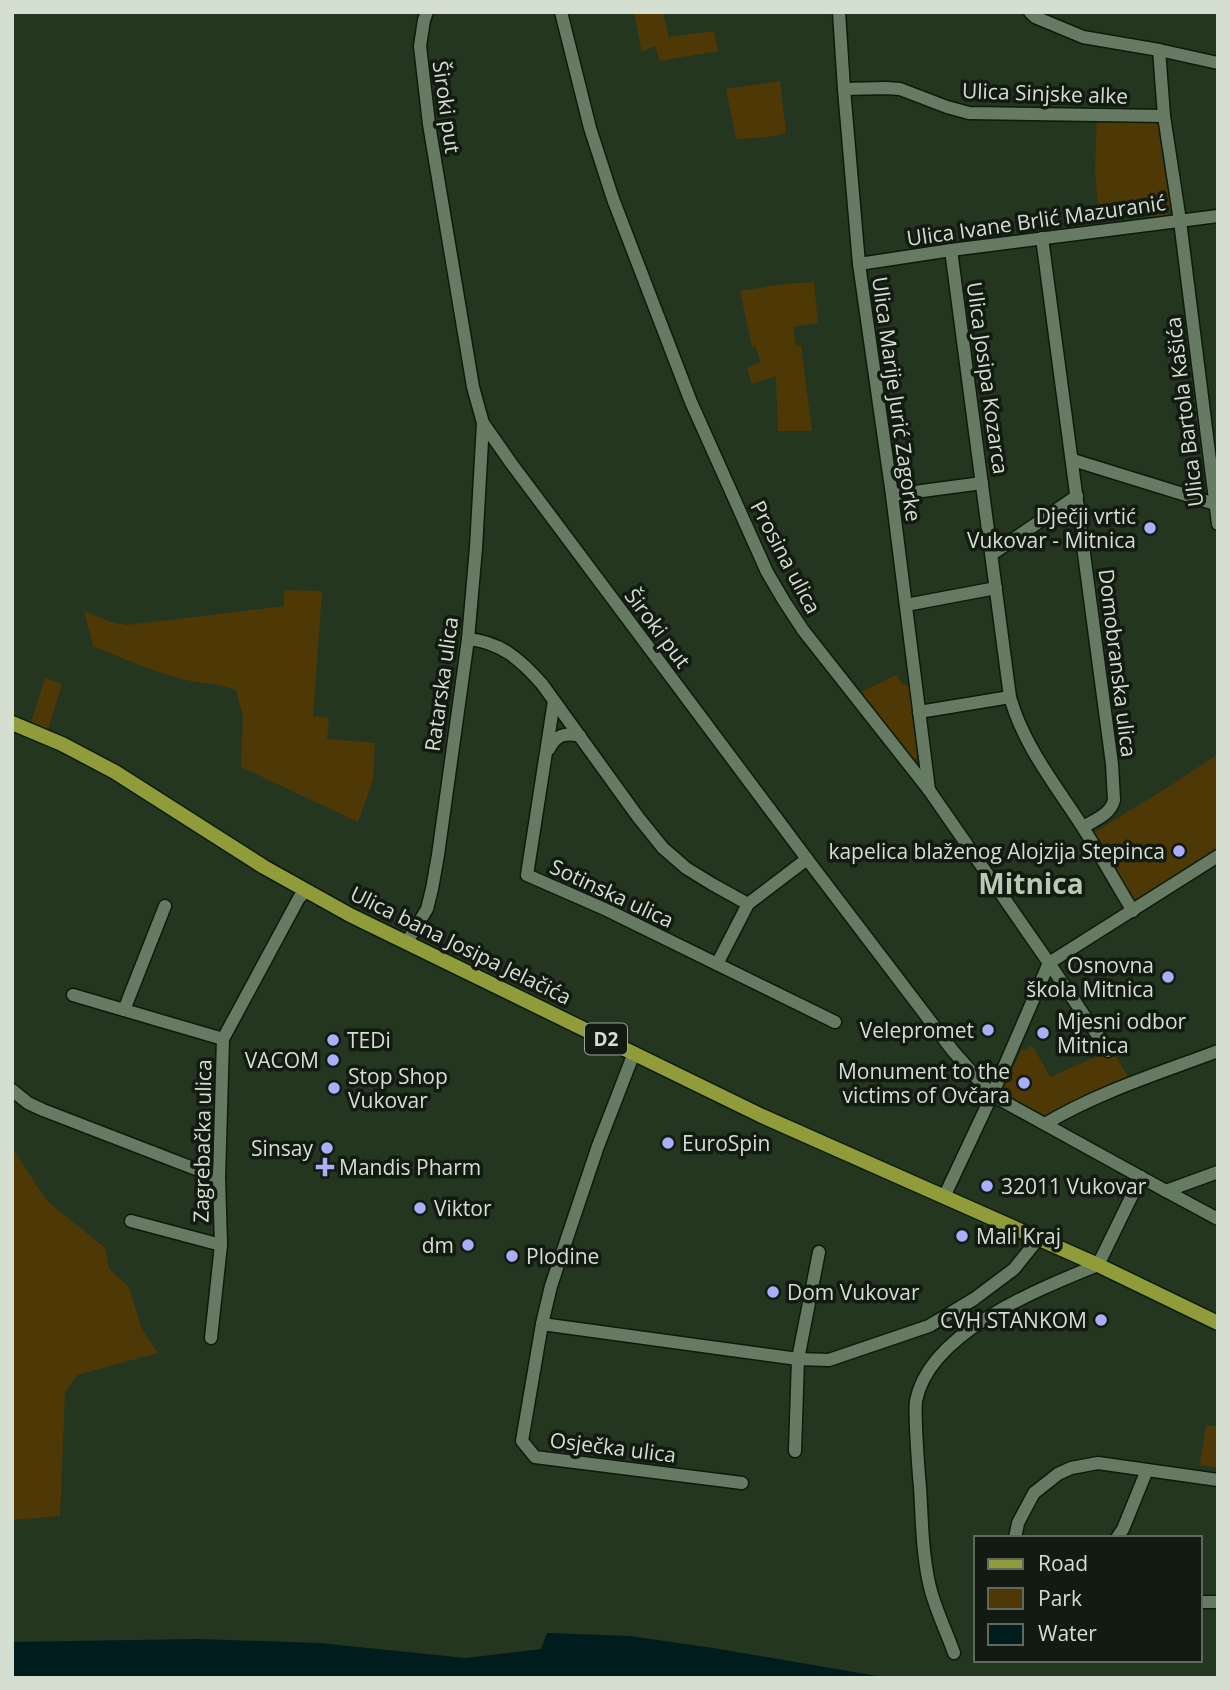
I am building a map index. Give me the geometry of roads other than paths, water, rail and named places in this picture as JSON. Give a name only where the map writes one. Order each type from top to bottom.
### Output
[{"type":"main road","name":"Ulica bana Josipa Jelačića","points":[[13,725],[62,744],[115,772],[264,867],[407,942],[762,1116],[1098,1265],[1218,1322]]},
{"type":"street","name":"Široki put","points":[[427,12],[420,46],[429,124],[473,387],[483,423],[807,859],[953,1051],[992,1095],[1218,1219]]},
{"type":"street","name":"Prosina ulica","points":[[561,12],[590,128],[613,199],[691,402],[767,572],[803,630],[929,790],[1108,1051]]},
{"type":"street","name":"Ulica Marije Jurić Zagorke","points":[[839,12],[859,264],[892,495],[929,790]]},
{"type":"street","points":[[1030,12],[1035,17],[1083,37],[1218,63]]},
{"type":"street","name":"Ulica Bartola Kašića","points":[[1159,50],[1164,116],[1218,521]]},
{"type":"street","name":"Ulica Sinjske alke","points":[[844,89],[900,89],[970,113],[1164,116]]},
{"type":"street","name":"Ulica Ivane Brlić Mazuranić","points":[[859,264],[1218,216]]},
{"type":"street","name":"Domobranska ulica","points":[[1042,238],[1108,723],[1114,800],[1110,811],[1083,827]]},
{"type":"street","name":"Ulica Josipa Kozarca","points":[[951,250],[1010,697],[1016,719],[1133,911]]},
{"type":"street","name":"Ratarska ulica","points":[[407,942],[427,909],[432,889],[468,639],[483,423]]},
{"type":"street","points":[[1073,460],[1215,504]]},
{"type":"street","points":[[892,495],[982,483]]},
{"type":"street","points":[[992,554],[1077,496]]},
{"type":"street","points":[[905,605],[996,588]]},
{"type":"street","points":[[468,639],[497,645],[529,669],[638,817],[673,858],[748,904]]},
{"type":"street","points":[[919,712],[1010,697]]},
{"type":"street","name":"Sotinska ulica","points":[[554,701],[527,875],[607,910],[835,1022]]},
{"type":"street","points":[[548,751],[556,738],[564,734],[580,736]]},
{"type":"street","points":[[944,1197],[1049,963],[1218,856]]},
{"type":"street","points":[[717,964],[748,904],[807,859]]},
{"type":"street","name":"Zagrebačka ulica","points":[[211,1338],[220,1245],[223,1040],[299,898],[306,891]]},
{"type":"street","points":[[124,1010],[165,906]]},
{"type":"street","points":[[73,995],[223,1040]]},
{"type":"street","points":[[1045,1124],[1063,1113],[1134,1083],[1218,1051]]},
{"type":"street","name":"Osječka ulica","points":[[634,1053],[598,1146],[555,1274],[542,1324],[522,1441],[535,1457],[742,1483]]},
{"type":"street","points":[[12,1090],[28,1103],[43,1110],[219,1178]]},
{"type":"street","points":[[1166,1191],[1218,1172]]},
{"type":"street","points":[[954,1653],[930,1585],[925,1561],[916,1404],[920,1387],[943,1353],[975,1326],[1034,1292],[1098,1265],[1141,1177]]},
{"type":"street","name":"Zagrebačka ulica","points":[[131,1222],[220,1245]]},
{"type":"street","points":[[542,1324],[798,1359],[829,1360],[929,1326],[974,1299],[1014,1269],[1038,1239]]},
{"type":"street","points":[[795,1451],[798,1359],[819,1252]]},
{"type":"street","points":[[1015,1536],[1018,1523],[1034,1493],[1058,1474],[1071,1468],[1098,1463],[1218,1480]]},
{"type":"street","points":[[1118,1536],[1147,1470]]},
{"type":"water","points":[[547,1633],[630,1636],[883,1677],[904,1678],[12,1678],[12,1642],[198,1639],[319,1643],[466,1658],[541,1649]]},
{"type":"place","name":"Dječji vrtić Vukovar - Mitnica","points":[[1150,528]]},
{"type":"place","name":"kapelica blaženog Alojzija Stepinca","points":[[1179,851]]},
{"type":"place","name":"Osnovna škola Mitnica","points":[[1168,977]]},
{"type":"place","name":"Velepromet","points":[[988,1030]]},
{"type":"place","name":"Mjesni odbor Mitnica","points":[[1043,1033]]},
{"type":"place","name":"TEDi","points":[[333,1040]]},
{"type":"place","name":"VACOM","points":[[333,1060]]},
{"type":"place","name":"Monument to the victims of Ovčara","points":[[1024,1083]]},
{"type":"place","name":"Stop Shop Vukovar","points":[[334,1088]]},
{"type":"place","name":"EuroSpin","points":[[668,1143]]},
{"type":"place","name":"Sinsay","points":[[327,1148]]},
{"type":"place","name":"Mandis Pharm","points":[[325,1167]]},
{"type":"place","name":"32011 Vukovar","points":[[987,1186]]},
{"type":"place","name":"Viktor","points":[[420,1208]]},
{"type":"place","name":"Mali Kraj","points":[[962,1236]]},
{"type":"place","name":"dm","points":[[468,1245]]},
{"type":"place","name":"Plodine","points":[[512,1256]]},
{"type":"place","name":"Dom Vukovar","points":[[773,1292]]},
{"type":"place","name":"CVH STANKOM","points":[[1101,1320]]},
{"type":"district","name":"Mitnica","points":[[1031,883]]}]
